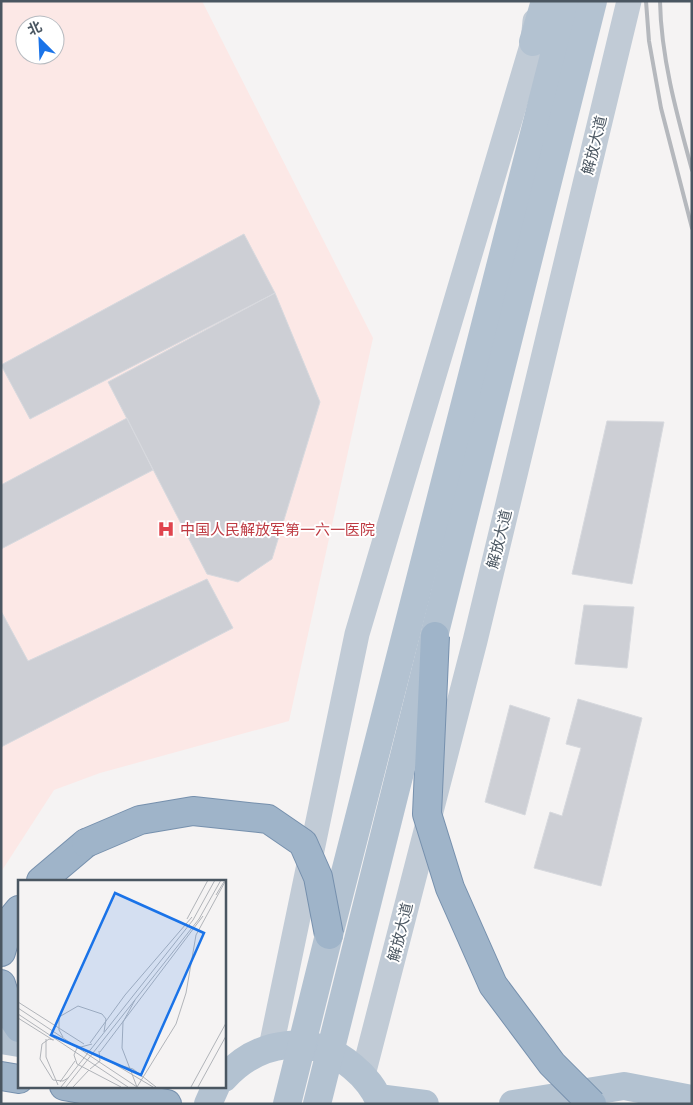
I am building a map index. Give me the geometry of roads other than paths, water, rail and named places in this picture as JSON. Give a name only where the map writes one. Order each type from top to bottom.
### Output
[{"type":"highway","points":[[436,636],[427,814],[450,888],[493,985],[552,1064],[592,1104]]},
{"type":"highway","points":[[42,880],[86,842],[140,820],[193,811],[268,819],[303,843],[318,877],[329,935]]},
{"type":"highway","points":[[1,952],[10,921],[18,911]]},
{"type":"highway","points":[[1,984],[11,1016],[18,1026]]},
{"type":"highway","points":[[1,1076],[18,1078]]},
{"type":"highway","points":[[94,1089],[167,1104]]},
{"type":"main road","points":[[533,42],[536,1]]},
{"type":"main road","points":[[271,1047],[357,634],[545,1]]},
{"type":"main road","points":[[286,1104],[568,1]]},
{"type":"main road","points":[[317,1104],[436,636],[593,1]]},
{"type":"main road","name":"解放大道","points":[[363,1075],[477,631],[629,1]]},
{"type":"main road","points":[[1,1040],[18,1043]]},
{"type":"main road","points":[[228,1069],[252,1054],[271,1047],[296,1044],[321,1048],[344,1059],[363,1075],[379,1101],[425,1104]]},
{"type":"main road","points":[[513,1104],[624,1086],[692,1099]]},
{"type":"main road","points":[[208,1104],[215,1088]]},
{"type":"railway","points":[[646,1],[649,41],[661,108],[692,228]]},
{"type":"railway","points":[[660,1],[663,44],[692,170]]},
{"type":"place","name":"中国人民解放军第一六一医院","points":[[166,529]]}]
